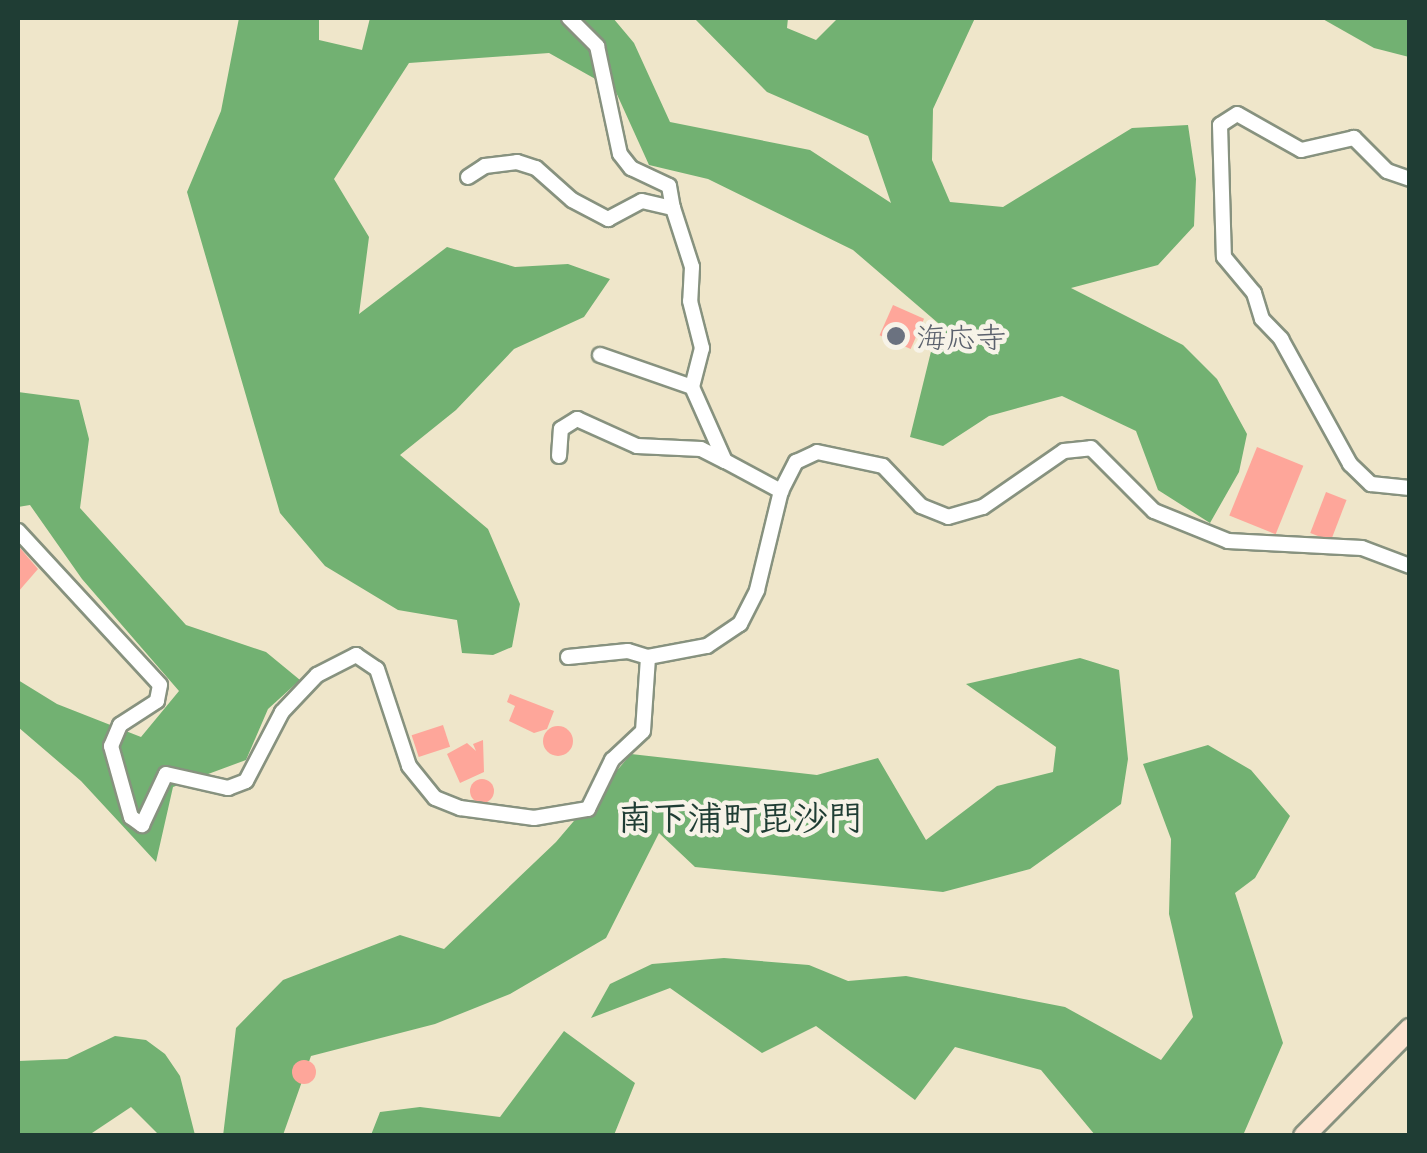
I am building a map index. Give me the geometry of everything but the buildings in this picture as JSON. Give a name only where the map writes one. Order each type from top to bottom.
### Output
[{"type":"street","points":[[569,18],[597,46],[620,154],[631,168],[669,186],[692,267],[690,301],[702,348],[692,387],[726,460]]},
{"type":"street","points":[[1410,180],[1387,171],[1354,138],[1300,150],[1237,114],[1220,125],[1218,236],[1232,273],[1254,293],[1262,319],[1281,339],[1361,477],[1370,484],[1410,488]]},
{"type":"street","points":[[468,177],[485,166],[517,162],[536,168],[572,200],[608,218],[642,202],[673,208]]},
{"type":"street","points":[[600,355],[692,387]]},
{"type":"street","points":[[559,456],[561,428],[577,418],[637,446],[701,449],[781,491]]},
{"type":"street","points":[[568,657],[628,651],[648,658],[706,646],[740,624],[757,590],[781,491],[803,456],[832,452],[883,466],[921,506],[956,516],[983,508],[1064,451],[1087,447],[1100,452],[1154,510],[1228,541],[1362,548],[1410,566]]},
{"type":"street","points":[[18,531],[160,685],[158,700],[120,725],[110,746],[116,777],[138,824],[149,820],[166,774],[223,788],[242,784],[282,712],[316,675],[356,654],[376,669],[409,766],[435,798],[460,808],[534,818],[585,811],[612,760],[643,731],[648,658]]},
{"type":"street","points":[[1304,1136],[1410,1029]]},
{"type":"green space","points":[[239,18],[319,18],[319,40],[362,50],[370,18],[613,18],[634,43],[670,122],[810,150],[891,203],[868,136],[767,92],[694,18],[788,18],[787,28],[816,40],[838,18],[975,18],[933,109],[932,160],[950,202],[1003,207],[1132,128],[1188,125],[1196,179],[1194,226],[1158,265],[1071,288],[1183,345],[1217,379],[1247,434],[1239,472],[1210,523],[1158,490],[1136,431],[1062,396],[989,416],[943,446],[910,437],[938,323],[853,250],[708,179],[649,165],[615,90],[549,53],[409,63],[334,179],[369,237],[359,314],[447,247],[515,267],[568,264],[610,279],[584,317],[514,349],[456,410],[400,455],[488,529],[520,604],[512,647],[493,655],[462,653],[457,620],[398,610],[325,566],[280,513],[187,192],[221,111]]},
{"type":"green space","points":[[1321,18],[1409,18],[1409,57],[1374,48]]},
{"type":"green space","points":[[18,392],[79,400],[89,439],[80,508],[186,625],[266,652],[300,680],[268,709],[246,760],[173,787],[156,862],[81,781],[18,727],[18,680],[57,704],[141,737],[179,691],[82,579],[30,505],[18,507]]},
{"type":"green space","points":[[1080,658],[1119,670],[1128,759],[1121,804],[1030,869],[943,892],[695,867],[659,833],[606,938],[510,994],[435,1024],[311,1056],[283,1135],[223,1136],[236,1028],[283,980],[400,935],[444,949],[556,842],[631,754],[817,775],[878,758],[926,840],[997,786],[1053,772],[1056,747],[966,684]]},
{"type":"green space","points":[[1208,745],[1251,770],[1290,816],[1255,878],[1235,893],[1283,1043],[1244,1133],[1095,1135],[1041,1070],[955,1047],[915,1100],[816,1026],[762,1053],[670,988],[591,1018],[610,984],[652,964],[724,958],[809,965],[848,981],[906,976],[1065,1007],[1161,1060],[1193,1017],[1169,914],[1171,839],[1143,764]]},
{"type":"green space","points":[[564,1031],[635,1083],[614,1135],[371,1135],[380,1112],[420,1107],[500,1117]]},
{"type":"green space","points":[[115,1036],[146,1040],[165,1054],[180,1076],[195,1135],[159,1135],[131,1107],[89,1135],[18,1135],[18,1061],[67,1059]]},
{"type":"place","name":"海応寺","points":[[896,336]]},
{"type":"district","name":"南下浦町毘沙門","points":[[740,816]]}]
